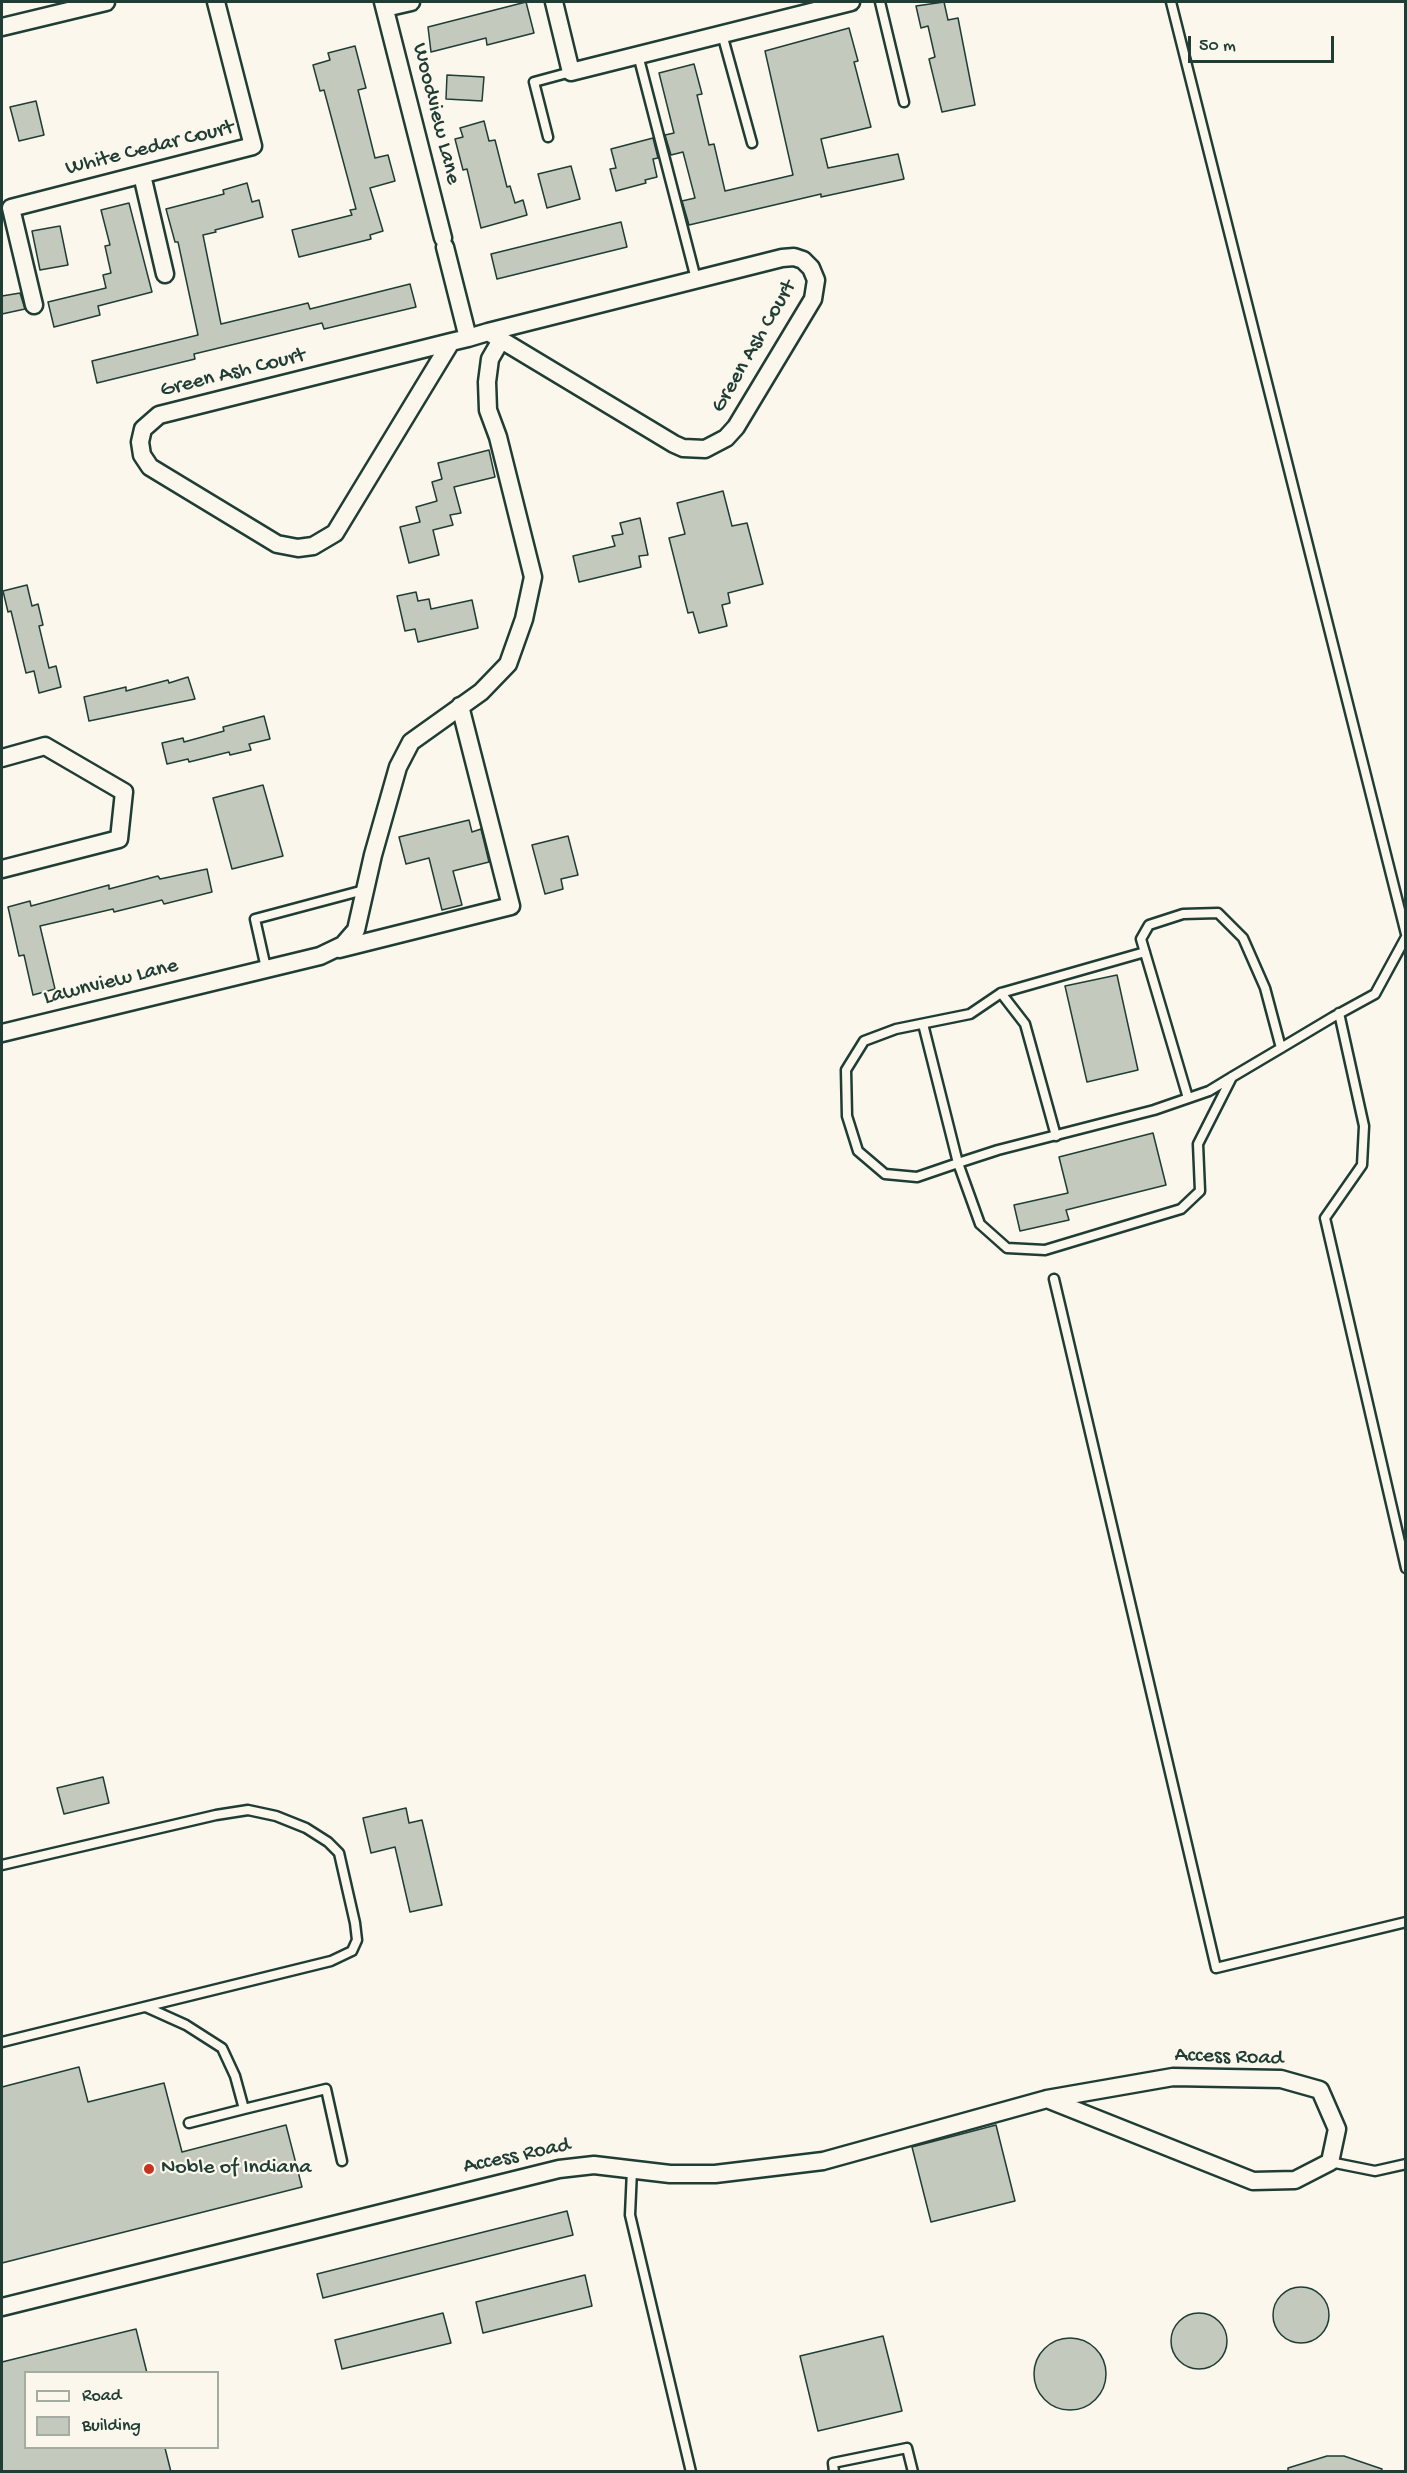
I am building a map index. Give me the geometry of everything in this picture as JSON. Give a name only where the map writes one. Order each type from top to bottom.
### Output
[{"type":"street","points":[[2,27],[106,2]]},
{"type":"street","name":"White Cedar Court","points":[[34,305],[10,208],[253,146],[216,2]]},
{"type":"street","points":[[384,5],[411,2]]},
{"type":"street","points":[[554,2],[572,72],[851,2]]},
{"type":"street","name":"Woodview Lane","points":[[384,5],[444,242],[460,340]]},
{"type":"street","points":[[142,174],[165,274]]},
{"type":"street","name":"Green Ash Court","points":[[460,340],[336,532],[313,546],[298,548],[277,544],[150,466],[142,455],[140,445],[143,429],[159,416],[460,340],[494,336],[696,279],[794,257],[803,260],[811,268],[816,286],[813,299],[736,427],[726,438],[705,449],[683,448],[674,444],[494,336]]},
{"type":"street","points":[[332,950],[343,945],[356,930],[364,890],[398,767],[411,742],[481,692],[508,664],[524,619],[533,577],[498,436],[488,410],[487,382],[494,336]]},
{"type":"street","name":"Lawnview Lane","points":[[2,1033],[320,956],[332,950],[511,906],[460,706]]},
{"type":"street","points":[[2,758],[45,746],[124,792],[119,839],[2,869]]},
{"type":"street","name":"Access Road","points":[[2,2307],[559,2169],[594,2164],[670,2174],[715,2174],[823,2162],[1047,2099],[1173,2077],[1281,2079],[1320,2090],[1337,2129],[1330,2162]]},
{"type":"street","points":[[1047,2099],[1253,2181],[1295,2180],[1330,2162]]},
{"type":"lane","points":[[880,2],[904,102]]},
{"type":"lane","points":[[1145,952],[1001,993],[970,1014],[896,1029],[864,1041],[846,1070],[847,1116],[858,1151],[885,1174],[917,1177],[998,1150],[1154,1110],[1209,1091],[1375,993],[1406,935],[1171,2]]},
{"type":"lane","points":[[722,34],[752,143]]},
{"type":"lane","points":[[638,55],[696,279]]},
{"type":"lane","points":[[548,137],[534,82],[572,72]]},
{"type":"lane","points":[[266,968],[255,920],[364,890]]},
{"type":"lane","points":[[1188,1098],[1173,1040],[1155,991],[1141,939],[1149,925],[1183,914],[1218,913],[1243,938],[1265,988],[1281,1048]]},
{"type":"lane","points":[[1001,993],[1025,1024],[1056,1136]]},
{"type":"lane","points":[[1339,1013],[1364,1126],[1362,1165],[1325,1218],[1406,1568]]},
{"type":"lane","points":[[922,1024],[958,1163],[981,1224],[1007,1248],[1046,1250],[1181,1209],[1200,1191],[1198,1144],[1207,1121],[1232,1077]]},
{"type":"lane","points":[[1054,1279],[1216,1968],[1406,1922]]},
{"type":"lane","points":[[2,1865],[216,1815],[248,1810],[276,1816],[306,1828],[328,1842],[339,1853],[357,1940],[352,1951],[331,1961],[2,2042]]},
{"type":"lane","points":[[145,2007],[186,2025],[222,2048],[235,2076],[244,2109]]},
{"type":"lane","points":[[189,2123],[326,2089],[342,2161]]},
{"type":"lane","points":[[1330,2162],[1375,2171],[1406,2164]]},
{"type":"lane","points":[[633,2170],[630,2215],[691,2472]]},
{"type":"lane","points":[[834,2472],[833,2463],[907,2448],[913,2472]]},
{"type":"building","points":[[526,2],[534,33],[487,45],[486,38],[431,52],[428,27]]},
{"type":"building","points":[[944,2],[948,20],[958,18],[975,105],[942,112],[929,59],[935,57],[928,26],[921,28],[916,6]]},
{"type":"building","points":[[849,28],[858,61],[854,62],[871,127],[821,139],[828,168],[898,154],[904,179],[821,197],[821,194],[689,225],[682,201],[695,198],[683,152],[671,155],[665,135],[674,133],[659,73],[694,64],[702,94],[697,95],[709,145],[714,144],[725,191],[793,175],[765,51]]},
{"type":"building","points":[[355,46],[366,88],[358,90],[375,158],[388,155],[395,181],[370,188],[383,231],[370,235],[371,239],[299,257],[292,230],[352,215],[350,210],[356,209],[324,90],[320,91],[313,65],[330,60],[328,53]]},
{"type":"building","points":[[447,75],[484,77],[482,101],[446,99]]},
{"type":"building","points":[[36,101],[44,135],[19,141],[10,107]]},
{"type":"building","points":[[484,121],[489,141],[495,140],[507,187],[510,186],[515,203],[523,200],[527,215],[481,228],[467,169],[463,170],[455,139],[463,137],[460,128]]},
{"type":"building","points":[[653,138],[658,158],[653,159],[657,177],[645,180],[646,183],[616,191],[610,169],[616,168],[611,149]]},
{"type":"building","points":[[571,166],[580,199],[547,208],[538,174]]},
{"type":"building","points":[[247,183],[252,202],[259,200],[263,217],[203,235],[221,324],[308,303],[310,309],[410,284],[416,307],[324,329],[322,323],[194,354],[195,359],[97,383],[92,361],[198,335],[178,242],[175,242],[166,209],[224,194],[223,190]]},
{"type":"building","points":[[129,203],[152,292],[98,306],[100,315],[54,327],[48,302],[106,288],[103,275],[111,273],[105,246],[110,245],[101,210]]},
{"type":"building","points":[[621,222],[627,247],[497,279],[491,254]]},
{"type":"building","points":[[60,226],[68,265],[40,270],[32,231]]},
{"type":"building","points":[[20,293],[25,309],[2,314],[2,296]]},
{"type":"building","points":[[489,450],[495,477],[454,487],[461,513],[450,515],[453,525],[433,530],[439,555],[409,563],[400,527],[420,522],[416,507],[437,501],[432,482],[442,479],[438,463]]},
{"type":"building","points":[[723,491],[732,526],[747,523],[763,584],[728,593],[730,603],[722,605],[727,626],[699,633],[693,612],[688,613],[669,538],[685,534],[677,503]]},
{"type":"building","points":[[640,518],[648,555],[639,556],[641,567],[579,582],[573,556],[615,546],[612,536],[623,534],[620,523]]},
{"type":"building","points":[[27,585],[32,606],[38,604],[43,625],[39,626],[49,668],[56,666],[61,687],[39,693],[34,671],[26,673],[11,611],[8,612],[3,591]]},
{"type":"building","points":[[416,592],[418,601],[429,599],[431,609],[472,600],[478,628],[418,642],[415,629],[405,631],[397,596]]},
{"type":"building","points":[[188,677],[195,699],[89,721],[84,697],[126,687],[126,691],[168,680],[169,683]]},
{"type":"building","points":[[264,716],[270,739],[249,744],[251,750],[167,764],[162,743],[183,738],[184,742],[224,731],[223,727]]},
{"type":"building","points":[[263,785],[283,856],[232,869],[213,798]]},
{"type":"building","points":[[469,820],[472,832],[481,829],[489,862],[453,871],[462,905],[442,910],[429,858],[406,864],[399,837]]},
{"type":"building","points":[[568,836],[578,875],[561,879],[563,889],[545,894],[532,845]]},
{"type":"building","points":[[207,869],[212,892],[164,904],[162,900],[114,912],[113,909],[40,926],[55,989],[33,995],[24,955],[19,956],[8,907],[30,901],[31,906],[109,885],[109,889],[158,876],[160,879]]},
{"type":"building","points":[[1117,975],[1138,1070],[1087,1082],[1065,986]]},
{"type":"building","points":[[1153,1133],[1166,1185],[1066,1210],[1069,1220],[1020,1231],[1014,1205],[1068,1193],[1059,1157]]},
{"type":"building","points":[[103,1777],[109,1803],[64,1814],[57,1788]]},
{"type":"building","points":[[406,1808],[409,1823],[422,1820],[442,1905],[410,1912],[395,1847],[371,1853],[363,1818]]},
{"type":"building","name":"Noble of Indiana","points":[[79,2067],[88,2102],[164,2083],[182,2152],[286,2125],[302,2187],[2,2263],[2,2087]]},
{"type":"building","points":[[996,2125],[1015,2201],[931,2222],[912,2147]]},
{"type":"building","points":[[567,2211],[573,2235],[323,2298],[317,2274]]},
{"type":"building","points":[[585,2275],[592,2306],[483,2333],[476,2302]]},
{"type":"building","points":[[1301,2287],[1312,2289],[1321,2295],[1327,2304],[1329,2315],[1327,2326],[1321,2335],[1312,2341],[1301,2343],[1290,2341],[1281,2335],[1275,2326],[1273,2315],[1275,2304],[1281,2295],[1290,2289]]},
{"type":"building","points":[[443,2313],[451,2343],[342,2369],[335,2340]]},
{"type":"building","points":[[1199,2313],[1210,2315],[1219,2321],[1225,2330],[1227,2341],[1225,2352],[1219,2361],[1210,2367],[1199,2369],[1188,2367],[1179,2361],[1173,2352],[1171,2341],[1173,2330],[1179,2321],[1188,2315]]},
{"type":"building","points":[[136,2329],[146,2371],[24,2371],[24,2449],[165,2449],[171,2472],[2,2472],[2,2362]]},
{"type":"building","points":[[883,2336],[902,2411],[818,2431],[800,2356]]},
{"type":"building","points":[[1077,2338],[1096,2348],[1104,2360],[1106,2374],[1104,2388],[1096,2400],[1084,2408],[1063,2410],[1044,2400],[1036,2388],[1034,2367],[1044,2348],[1056,2340]]},
{"type":"building","points":[[1327,2456],[1344,2456],[1382,2469],[1381,2472],[1288,2472],[1288,2468]]},
{"type":"place","name":"Noble of Indiana","points":[[149,2169]]}]
